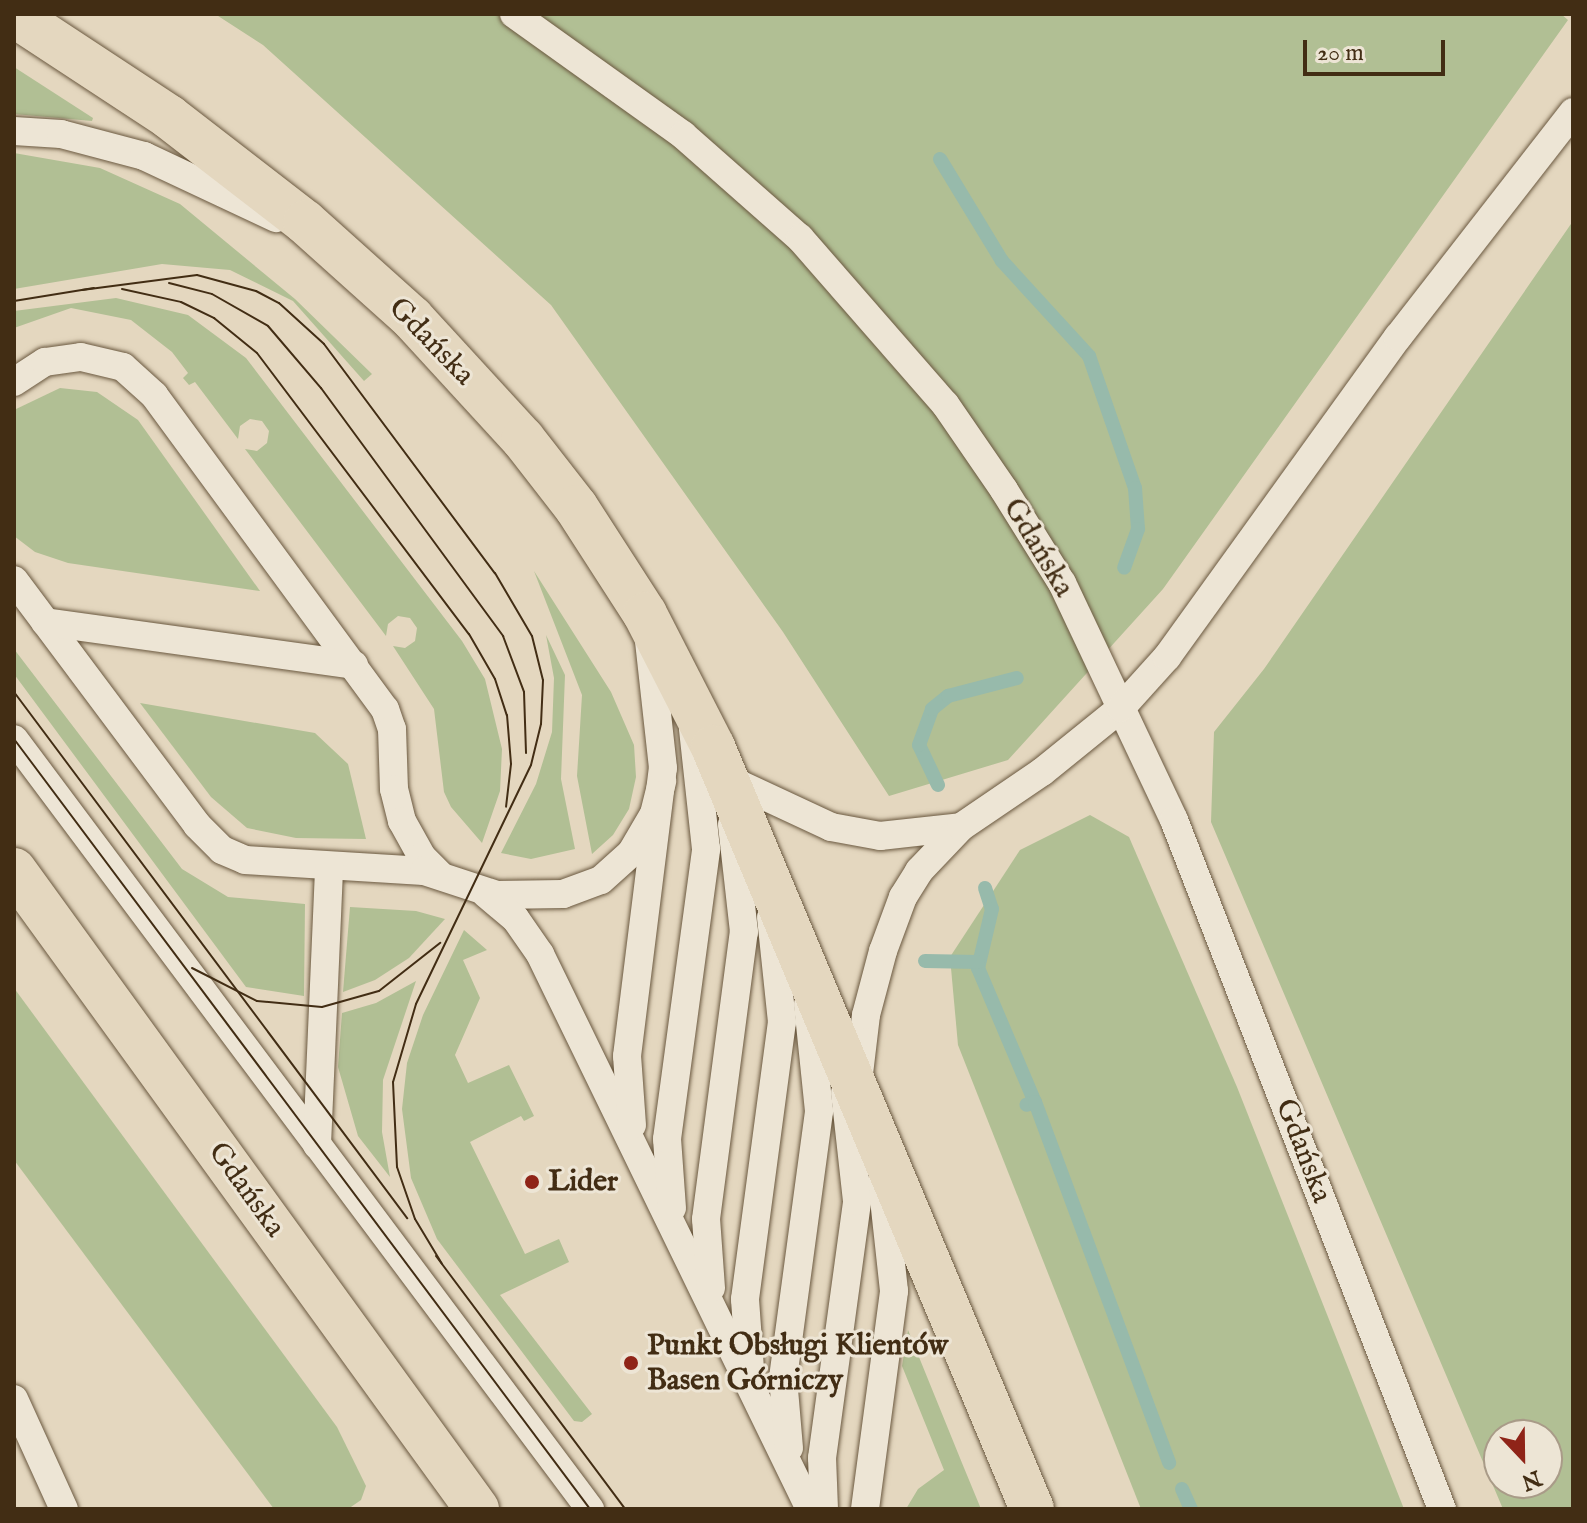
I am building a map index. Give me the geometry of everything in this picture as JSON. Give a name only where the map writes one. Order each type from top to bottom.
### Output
[{"type":"main road","name":"Gdańska","points":[[14,15],[169,117],[305,222],[412,318],[523,439],[576,507],[645,614],[689,695],[765,868],[1032,1509]]},
{"type":"main road","name":"Gdańska","points":[[14,870],[477,1509]]},
{"type":"lane","name":"Gdańska","points":[[514,14],[683,135],[800,238],[945,404],[1062,583],[1198,878],[1442,1509]]},
{"type":"lane","points":[[1121,708],[1167,657],[1398,337],[1573,112]]},
{"type":"lane","points":[[14,131],[89,140],[170,167],[279,220],[370,280]]},
{"type":"lane","points":[[14,382],[45,362],[71,357],[107,361],[140,380],[354,665],[389,718],[402,821],[422,857],[439,874]]},
{"type":"lane","points":[[14,580],[214,844],[245,860],[439,874],[473,887],[504,906],[535,944],[764,1416],[812,1504]]},
{"type":"lane","points":[[645,614],[662,781],[627,1065],[628,1108],[646,1172]]},
{"type":"lane","points":[[45,622],[354,665]]},
{"type":"lane","points":[[686,1255],[672,1210],[667,1158],[706,849],[689,695]]},
{"type":"lane","name":"Gdańska","points":[[857,1092],[866,1015],[892,924],[919,871],[961,827],[1042,772],[1121,708]]},
{"type":"lane","points":[[14,739],[590,1509]]},
{"type":"lane","name":"Gdańska","points":[[726,778],[831,827],[880,836],[961,827]]},
{"type":"lane","points":[[725,1335],[711,1290],[705,1237],[744,932],[726,778]]},
{"type":"lane","points":[[473,887],[535,898],[601,880],[644,835],[662,781]]},
{"type":"lane","points":[[317,1145],[329,867]]},
{"type":"lane","points":[[764,1416],[750,1370],[745,1318],[782,1022],[765,868]]},
{"type":"lane","points":[[801,957],[819,1111],[783,1396],[789,1450],[812,1504]]},
{"type":"lane","points":[[812,1504],[822,1458],[857,1201],[839,1047]]},
{"type":"lane","points":[[865,1509],[894,1291],[876,1137]]},
{"type":"lane","points":[[14,1399],[64,1509]]},
{"type":"green space","points":[[215,14],[1561,14],[1568,20],[1163,589],[1008,760],[889,796],[783,632],[551,305],[263,45]]},
{"type":"green space","points":[[14,67],[93,118],[92,121],[14,114]]},
{"type":"green space","points":[[14,153],[100,168],[180,204],[295,299],[372,374],[364,381],[293,301],[230,270],[162,264],[14,289]]},
{"type":"green space","points":[[1573,221],[1573,1509],[1503,1509],[1499,1499],[1563,1499],[1563,1419],[1483,1419],[1483,1462],[1211,822],[1214,732],[1264,669]]},
{"type":"green space","points":[[116,298],[188,315],[246,358],[462,641],[485,679],[502,749],[500,791],[482,843],[451,807],[444,792],[434,709],[393,646],[405,648],[415,641],[417,628],[410,618],[398,616],[388,624],[386,636],[245,449],[257,451],[267,443],[269,431],[262,421],[250,419],[240,426],[238,439],[195,382],[189,385],[183,378],[188,373],[172,352],[131,320],[71,308],[14,328],[14,311]]},
{"type":"green space","points":[[60,388],[97,392],[138,420],[260,591],[68,563],[35,552],[14,536],[14,410]]},
{"type":"green space","points":[[534,571],[611,692],[634,745],[636,777],[629,809],[613,835],[592,854],[577,776],[582,695]]},
{"type":"green space","points":[[546,635],[565,675],[561,779],[575,849],[531,859],[501,853],[536,784],[552,732],[554,678]]},
{"type":"green space","points":[[14,649],[182,869],[228,897],[305,904],[304,996],[246,987],[14,674]]},
{"type":"green space","points":[[140,703],[315,733],[348,764],[366,839],[296,838],[247,828],[211,797]]},
{"type":"green space","points":[[1090,815],[1129,837],[1237,1087],[1404,1509],[1141,1509],[958,1045],[950,957],[1020,850]]},
{"type":"green space","points":[[350,907],[416,911],[445,919],[409,958],[375,980],[343,992]]},
{"type":"green space","points":[[464,930],[487,950],[463,960],[480,998],[455,1055],[468,1083],[509,1065],[534,1116],[524,1121],[521,1116],[470,1142],[525,1254],[559,1239],[569,1262],[500,1295],[592,1414],[582,1422],[574,1421],[437,1239],[411,1178],[402,1109],[407,1063],[423,1015]]},
{"type":"green space","points":[[416,981],[383,1080],[382,1132],[390,1177],[358,1136],[338,1067],[342,1013],[376,1003]]},
{"type":"green space","points":[[14,988],[337,1427],[366,1486],[361,1500],[348,1509],[274,1509],[14,1160]]},
{"type":"green space","points":[[908,1330],[981,1509],[906,1509],[918,1489],[944,1470],[902,1366]]},
{"type":"waterway","points":[[940,159],[1002,261],[1089,356],[1135,488],[1138,529],[1124,568]]},
{"type":"waterway","points":[[938,785],[919,745],[932,709],[948,696],[1017,678]]},
{"type":"waterway","points":[[985,888],[992,909],[978,968],[1035,1102],[1026,1105]]},
{"type":"waterway","points":[[925,961],[978,962]]},
{"type":"waterway","points":[[1035,1102],[1169,1463]]},
{"type":"waterway","points":[[1182,1489],[1191,1509]]},
{"type":"tram line","points":[[82,290],[197,275],[256,291],[279,303],[324,344],[495,573],[532,636],[543,680],[541,724],[531,765],[416,1004],[393,1082],[397,1167],[415,1219],[442,1264]]},
{"type":"tram line","points":[[169,283],[212,294],[268,326],[321,388],[503,636],[524,692],[526,753]]},
{"type":"tram line","points":[[14,301],[94,288]]},
{"type":"tram line","points":[[122,289],[181,302],[214,318],[257,353],[469,634],[495,679],[507,715],[511,764],[506,807]]},
{"type":"tram line","points":[[14,692],[407,1218]]},
{"type":"tram line","points":[[14,739],[590,1509]]},
{"type":"tram line","points":[[192,968],[257,1001],[322,1007],[379,991],[440,943]]},
{"type":"tram line","points":[[436,1256],[625,1509]]},
{"type":"place","name":"Lider","points":[[532,1182]]},
{"type":"place","name":"Punkt Obsługi Klientów Basen Górniczy","points":[[631,1363]]}]
